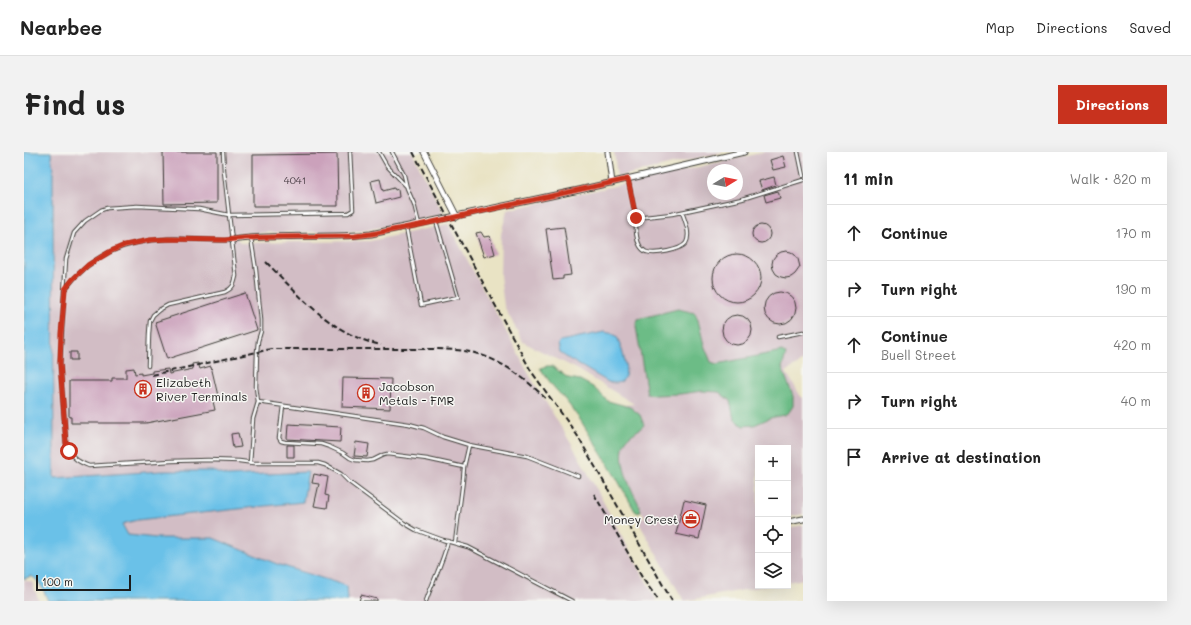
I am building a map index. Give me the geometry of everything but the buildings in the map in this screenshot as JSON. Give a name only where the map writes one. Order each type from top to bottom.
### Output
[{"type":"street","points":[[424,152],[457,217]]},
{"type":"street","points":[[608,152],[612,183]]},
{"type":"street","points":[[232,240],[251,238],[355,236],[371,234],[612,183],[744,152]]},
{"type":"street","points":[[791,521],[803,519]]},
{"type":"lane","points":[[148,366],[148,334],[150,321],[153,315],[168,305],[225,292],[231,289],[234,285],[236,276],[223,152]]},
{"type":"lane","points":[[350,152],[353,210],[348,213],[229,215],[199,209],[138,206],[107,208],[101,210],[85,221],[74,233],[66,259],[60,363],[66,443],[69,451],[72,457],[80,463],[89,466],[208,460],[250,463],[318,463],[326,465],[341,474],[349,482],[404,523],[426,535],[477,551],[572,601]]},
{"type":"lane","points":[[379,152],[387,166],[407,188]]},
{"type":"lane","points":[[392,152],[404,174],[419,225]]},
{"type":"lane","points":[[798,152],[803,176]]},
{"type":"lane","points":[[628,179],[636,218],[638,239],[640,246],[646,252],[671,251],[685,244],[687,238],[686,226],[682,212]]},
{"type":"lane","points":[[636,218],[682,212],[742,199],[803,180]]},
{"type":"lane","points":[[406,227],[421,305],[458,297],[436,221]]},
{"type":"lane","points":[[250,463],[253,419],[258,402],[256,387],[257,352],[261,331],[256,270],[251,238]]},
{"type":"lane","points":[[65,289],[88,265],[111,251],[125,245],[150,240],[168,239],[232,240]]},
{"type":"lane","points":[[778,337],[803,332]]},
{"type":"lane","points":[[258,402],[409,424],[424,428],[443,437],[527,456],[578,476]]},
{"type":"lane","points":[[283,406],[279,438],[281,441],[326,446],[355,460],[373,460],[387,454],[428,459],[464,467]]},
{"type":"lane","points":[[455,543],[464,467],[469,444]]},
{"type":"lane","points":[[426,601],[439,571],[448,541]]},
{"type":"shaded area","points":[[51,152],[412,152],[444,215],[361,231],[236,233],[237,239],[241,243],[370,241],[448,224],[530,376],[578,455],[657,601],[348,601],[347,586],[277,564],[213,538],[156,538],[128,535],[122,523],[137,520],[227,476],[212,471],[54,478],[54,248],[53,171]]},
{"type":"shaded area","points":[[614,152],[724,152],[617,177]]},
{"type":"shaded area","points":[[765,152],[803,152],[803,361],[786,372],[803,400],[803,514],[791,516],[791,445],[755,445],[755,588],[684,601],[636,518],[645,517],[606,449],[592,408],[634,404],[577,369],[523,342],[504,306],[500,276],[501,234],[507,210],[707,165],[707,200],[743,200],[743,164],[712,164]]},
{"type":"shaded area","points":[[803,525],[803,579],[791,581],[791,553],[791,527]]},
{"type":"shaded area","points":[[24,580],[32,582],[39,601],[24,601]]},
{"type":"green space","points":[[678,309],[695,313],[704,345],[711,362],[717,364],[782,351],[786,354],[782,368],[793,396],[793,406],[789,412],[754,425],[743,426],[734,419],[730,401],[719,392],[702,391],[680,394],[647,394],[636,326],[638,319]]},
{"type":"green space","points":[[552,366],[568,378],[580,380],[593,387],[608,401],[630,407],[640,415],[644,425],[626,440],[622,457],[627,477],[641,511],[638,513],[635,511],[581,421],[540,368]]},
{"type":"water","points":[[24,152],[51,152],[53,171],[54,478],[161,471],[212,471],[227,476],[308,472],[303,502],[137,520],[122,524],[128,535],[156,538],[213,538],[277,564],[347,586],[348,601],[48,601],[42,587],[34,578],[31,576],[24,579]]},
{"type":"water","points":[[604,332],[616,336],[622,350],[626,374],[621,382],[608,382],[560,353],[558,344],[560,341]]},
{"type":"railway","points":[[413,152],[531,371],[577,435],[672,601]]},
{"type":"railway","points":[[266,262],[304,301],[332,323],[347,333],[363,340],[381,345]]},
{"type":"railway","points":[[152,375],[271,349],[459,350],[488,357],[506,366],[530,384],[545,398]]},
{"type":"railway","points":[[594,494],[643,579],[659,601]]},
{"type":"place","name":"Elizabeth River Terminals","points":[[143,389]]},
{"type":"place","name":"Jacobson Metals - FMR","points":[[366,393]]},
{"type":"place","name":"Money Crest","points":[[691,519]]},
{"type":"route","points":[[69,451],[66,443],[60,363],[65,289],[88,265],[111,251],[125,245],[150,240],[168,239],[232,240],[245,238],[355,236],[371,234],[628,179],[636,218]]}]
